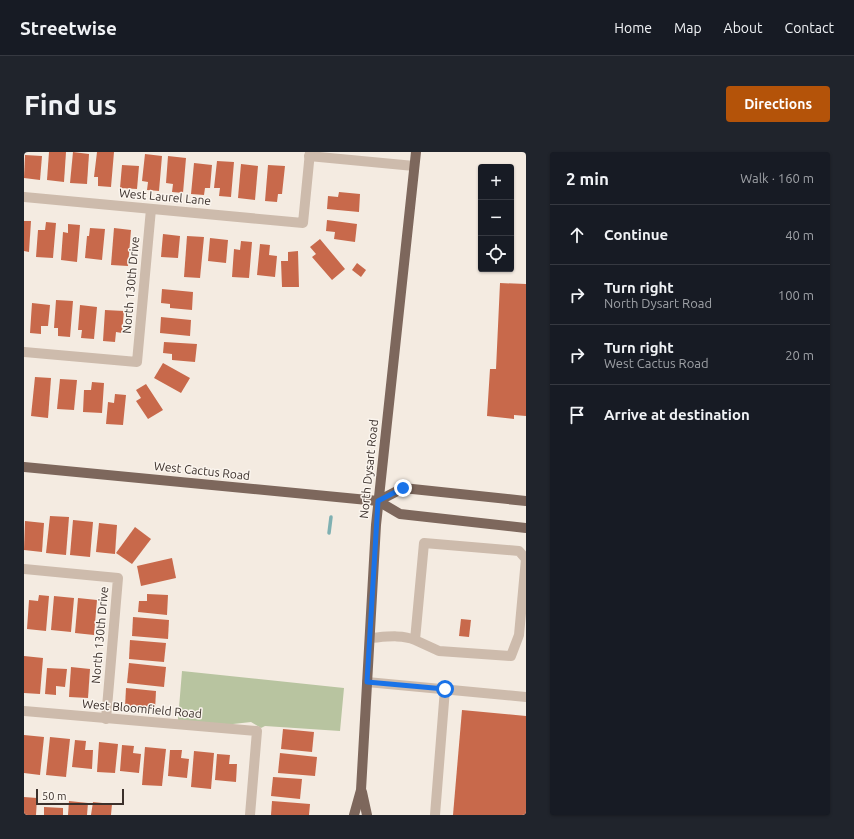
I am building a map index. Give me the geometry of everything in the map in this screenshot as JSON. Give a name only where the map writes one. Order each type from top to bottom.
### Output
[{"type":"main road","name":"North Dysart Road","points":[[354,815],[361,790],[378,501],[416,152]]},
{"type":"main road","name":"West Cactus Road","points":[[24,467],[378,501],[400,514],[526,528]]},
{"type":"main road","points":[[378,501],[403,488],[526,501]]},
{"type":"main road","name":"North Dysart Road","points":[[361,790],[367,815]]},
{"type":"street","points":[[309,154],[414,166]]},
{"type":"street","name":"West Laurel Lane","points":[[24,197],[303,223],[309,154]]},
{"type":"street","name":"North 130th Drive","points":[[24,352],[137,362],[150,209]]},
{"type":"street","points":[[370,638],[390,636],[411,638],[415,640],[439,651],[511,656],[519,635],[526,559],[519,552],[424,543],[415,640]]},
{"type":"street","name":"North 130th Drive","points":[[24,569],[118,578],[106,718]]},
{"type":"street","points":[[367,682],[526,697]]},
{"type":"street","points":[[435,815],[445,689]]},
{"type":"street","name":"West Bloomfield Road","points":[[24,711],[257,731],[250,815]]},
{"type":"green space","points":[[182,671],[344,688],[340,731],[265,726],[261,728],[251,722],[224,725],[178,720]]},
{"type":"building","points":[[49,152],[66,152],[64,182],[47,180]]},
{"type":"building","points":[[73,152],[89,154],[87,184],[70,183]]},
{"type":"building","points":[[97,152],[114,152],[111,187],[98,186],[98,177],[94,177]]},
{"type":"building","points":[[145,154],[162,156],[159,191],[147,190],[148,182],[142,181]]},
{"type":"building","points":[[25,155],[42,156],[40,180],[24,178]]},
{"type":"building","points":[[168,156],[186,158],[183,193],[172,192],[173,184],[166,183]]},
{"type":"building","points":[[217,161],[234,162],[231,197],[219,196],[220,188],[214,188]]},
{"type":"building","points":[[194,163],[212,165],[210,188],[205,188],[204,195],[191,194]]},
{"type":"building","points":[[241,164],[258,166],[255,200],[238,198]]},
{"type":"building","points":[[122,165],[139,166],[137,189],[120,188]]},
{"type":"building","points":[[268,165],[285,166],[282,194],[278,194],[277,202],[265,201]]},
{"type":"building","points":[[339,192],[360,194],[359,212],[327,209],[328,196],[338,197]]},
{"type":"building","points":[[327,220],[357,224],[355,242],[334,239],[335,232],[326,231]]},
{"type":"building","points":[[24,221],[31,221],[29,252],[24,251]]},
{"type":"building","points":[[46,222],[56,223],[53,258],[36,257],[38,230],[45,230]]},
{"type":"building","points":[[68,224],[80,225],[77,262],[61,260],[63,232],[68,233]]},
{"type":"building","points":[[90,228],[105,229],[102,260],[85,258],[87,236],[89,236]]},
{"type":"building","points":[[114,228],[131,230],[128,266],[111,265]]},
{"type":"building","points":[[163,234],[180,236],[178,258],[161,257]]},
{"type":"building","points":[[187,236],[204,237],[200,278],[184,277]]},
{"type":"building","points":[[210,238],[228,240],[226,263],[208,261]]},
{"type":"building","points":[[320,239],[345,269],[332,280],[312,257],[316,254],[310,247]]},
{"type":"building","points":[[241,241],[252,242],[249,278],[232,277],[234,249],[240,250]]},
{"type":"building","points":[[260,244],[270,245],[269,255],[277,256],[275,277],[257,275]]},
{"type":"building","points":[[298,251],[299,287],[282,287],[281,261],[288,261],[288,252]]},
{"type":"building","points":[[357,263],[366,270],[361,277],[352,270]]},
{"type":"building","points":[[500,283],[526,284],[526,416],[514,415],[514,419],[487,416],[490,369],[496,369]]},
{"type":"building","points":[[162,289],[193,292],[192,310],[170,308],[170,304],[161,303]]},
{"type":"building","points":[[56,300],[73,301],[70,337],[58,336],[58,328],[54,328]]},
{"type":"building","points":[[32,303],[50,305],[48,326],[41,326],[41,334],[30,333]]},
{"type":"building","points":[[80,305],[97,307],[94,339],[81,338],[82,330],[78,330]]},
{"type":"building","points":[[105,310],[124,311],[122,333],[116,332],[115,342],[103,341]]},
{"type":"building","points":[[161,317],[191,320],[190,336],[160,333]]},
{"type":"building","points":[[164,342],[197,344],[195,362],[172,360],[172,354],[163,353]]},
{"type":"building","points":[[163,363],[190,378],[181,393],[154,378]]},
{"type":"building","points":[[35,377],[51,378],[48,418],[31,416]]},
{"type":"building","points":[[60,379],[77,380],[74,410],[57,409]]},
{"type":"building","points":[[92,382],[104,383],[102,413],[83,412],[84,390],[91,390]]},
{"type":"building","points":[[146,384],[163,410],[148,419],[136,401],[141,398],[136,390]]},
{"type":"building","points":[[115,394],[126,395],[123,425],[106,424],[108,402],[114,403]]},
{"type":"building","points":[[50,516],[69,517],[66,555],[46,553]]},
{"type":"building","points":[[73,520],[93,522],[90,557],[70,555]]},
{"type":"building","points":[[25,521],[44,523],[42,552],[24,550]]},
{"type":"building","points":[[99,523],[117,525],[115,554],[96,552]]},
{"type":"building","points":[[135,527],[151,539],[132,564],[116,553]]},
{"type":"building","points":[[172,558],[176,578],[141,586],[137,566]]},
{"type":"building","points":[[147,594],[168,595],[167,615],[138,612],[139,601],[147,601]]},
{"type":"building","points":[[39,595],[49,596],[46,631],[27,629],[29,600],[38,601]]},
{"type":"building","points":[[54,596],[74,598],[71,632],[51,630]]},
{"type":"building","points":[[78,598],[97,600],[94,635],[75,633]]},
{"type":"building","points":[[133,617],[169,620],[168,639],[132,636]]},
{"type":"building","points":[[461,619],[471,620],[469,637],[459,636]]},
{"type":"building","points":[[130,640],[166,643],[164,662],[129,659]]},
{"type":"building","points":[[24,656],[43,658],[40,694],[24,693]]},
{"type":"building","points":[[129,663],[166,667],[164,687],[127,683]]},
{"type":"building","points":[[71,667],[90,669],[88,698],[69,697]]},
{"type":"building","points":[[47,668],[67,669],[65,687],[56,686],[56,695],[45,694]]},
{"type":"building","points":[[126,688],[156,691],[155,710],[125,707]]},
{"type":"building","points":[[462,710],[526,716],[526,815],[453,815]]},
{"type":"building","points":[[283,729],[314,732],[312,752],[281,749]]},
{"type":"building","points":[[24,735],[44,737],[40,775],[24,773]]},
{"type":"building","points":[[50,737],[70,739],[66,777],[46,775]]},
{"type":"building","points":[[75,740],[86,741],[85,750],[93,750],[92,769],[72,767]]},
{"type":"building","points":[[99,742],[118,744],[115,773],[97,772]]},
{"type":"building","points":[[122,745],[134,746],[133,753],[141,754],[139,773],[120,771]]},
{"type":"building","points":[[145,747],[166,749],[162,786],[142,785]]},
{"type":"building","points":[[170,750],[182,750],[181,758],[189,759],[187,778],[168,776]]},
{"type":"building","points":[[194,751],[214,753],[211,789],[191,787]]},
{"type":"building","points":[[280,753],[317,757],[315,776],[278,773]]},
{"type":"building","points":[[217,754],[230,755],[229,764],[237,764],[236,782],[215,780]]},
{"type":"building","points":[[273,777],[302,779],[300,799],[271,796]]},
{"type":"building","points":[[24,797],[37,798],[36,815],[24,815]]},
{"type":"building","points":[[69,801],[88,803],[87,815],[68,815]]},
{"type":"building","points":[[272,801],[310,804],[309,815],[271,815]]},
{"type":"building","points":[[93,802],[112,804],[111,815],[91,815]]},
{"type":"building","points":[[44,807],[63,808],[63,815],[44,815]]},
{"type":"waterway","points":[[329,533],[331,517]]},
{"type":"route","points":[[403,488],[378,501],[367,682],[445,689]]}]
